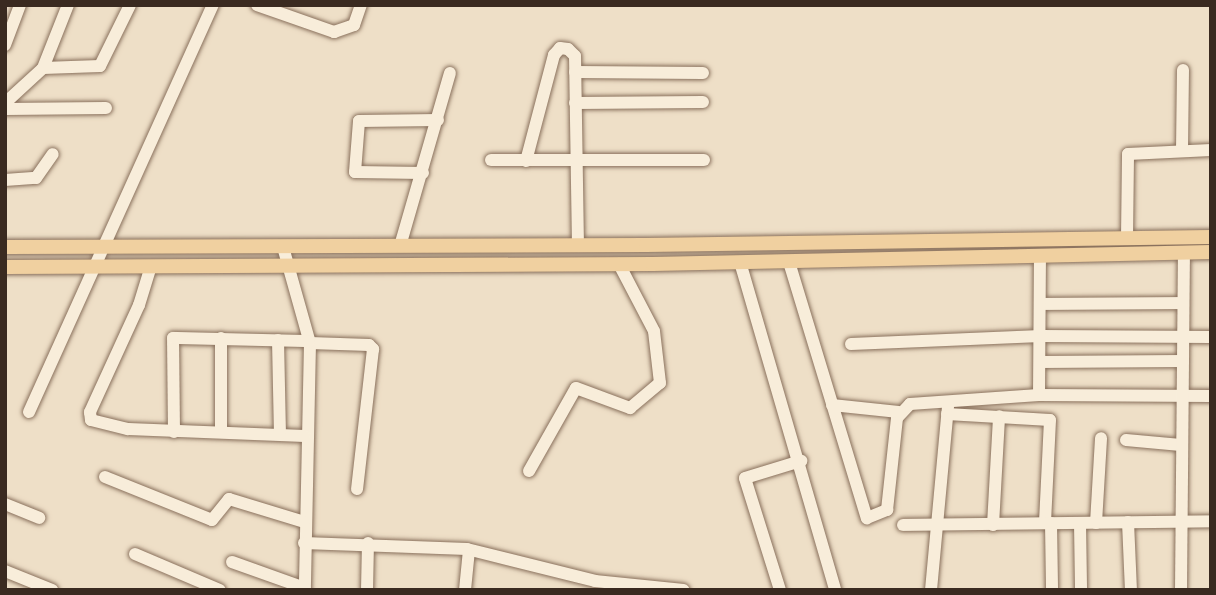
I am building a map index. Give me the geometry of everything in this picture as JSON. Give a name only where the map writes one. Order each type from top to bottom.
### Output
[{"type":"main road","points":[[5,247],[578,245],[1211,237]]},
{"type":"main road","points":[[5,267],[619,264],[1211,252]]},
{"type":"street","points":[[5,45],[20,5]]},
{"type":"street","points":[[5,106],[43,68],[68,5]]},
{"type":"street","points":[[43,68],[100,66],[130,5]]},
{"type":"street","points":[[29,412],[101,247],[214,5]]},
{"type":"street","points":[[257,5],[334,32],[354,25],[361,5]]},
{"type":"street","points":[[526,161],[556,51],[572,52],[575,72],[578,245]]},
{"type":"street","points":[[1182,151],[1183,71]]},
{"type":"street","points":[[575,72],[703,73]]},
{"type":"street","points":[[400,246],[450,73]]},
{"type":"street","points":[[575,103],[703,102]]},
{"type":"street","points":[[5,106],[106,108]]},
{"type":"street","points":[[423,173],[355,172],[359,121],[438,120]]},
{"type":"street","points":[[1127,238],[1128,154],[1211,150]]},
{"type":"street","points":[[5,180],[36,178],[53,154]]},
{"type":"street","points":[[491,160],[704,160]]},
{"type":"street","points":[[232,562],[305,589],[305,436],[310,342],[285,266],[283,247]]},
{"type":"street","points":[[1181,590],[1184,253]]},
{"type":"street","points":[[1039,395],[1040,256]]},
{"type":"street","points":[[789,261],[866,515],[870,518],[887,510],[899,412]]},
{"type":"street","points":[[740,262],[801,461],[835,590]]},
{"type":"street","points":[[529,471],[576,388],[630,408],[660,383],[654,331],[619,264]]},
{"type":"street","points":[[151,266],[139,305],[89,416],[123,429],[305,436]]},
{"type":"street","points":[[1041,304],[1183,303]]},
{"type":"street","points":[[851,344],[1041,336],[1211,337]]},
{"type":"street","points":[[174,432],[173,338],[278,340],[372,347],[356,489]]},
{"type":"street","points":[[221,338],[221,432]]},
{"type":"street","points":[[278,340],[280,434]]},
{"type":"street","points":[[1040,362],[1182,361]]},
{"type":"street","points":[[832,405],[899,412],[911,404],[948,399],[1039,395],[1211,396]]},
{"type":"street","points":[[931,590],[948,399]]},
{"type":"street","points":[[947,414],[1050,420],[1048,523],[1052,590]]},
{"type":"street","points":[[993,525],[999,416]]},
{"type":"street","points":[[1096,523],[1101,438]]},
{"type":"street","points":[[1126,440],[1181,445]]},
{"type":"street","points":[[780,590],[745,478],[801,461]]},
{"type":"street","points":[[105,477],[212,520],[229,499],[304,522]]},
{"type":"street","points":[[5,504],[39,518]]},
{"type":"street","points":[[1129,522],[1131,590]]},
{"type":"street","points":[[902,526],[1211,522]]},
{"type":"street","points":[[1080,523],[1081,590]]},
{"type":"street","points":[[304,543],[470,550],[595,581],[684,590]]},
{"type":"street","points":[[367,590],[368,544]]},
{"type":"street","points":[[465,590],[470,550]]},
{"type":"street","points":[[135,554],[220,590]]},
{"type":"street","points":[[5,571],[52,590]]}]
